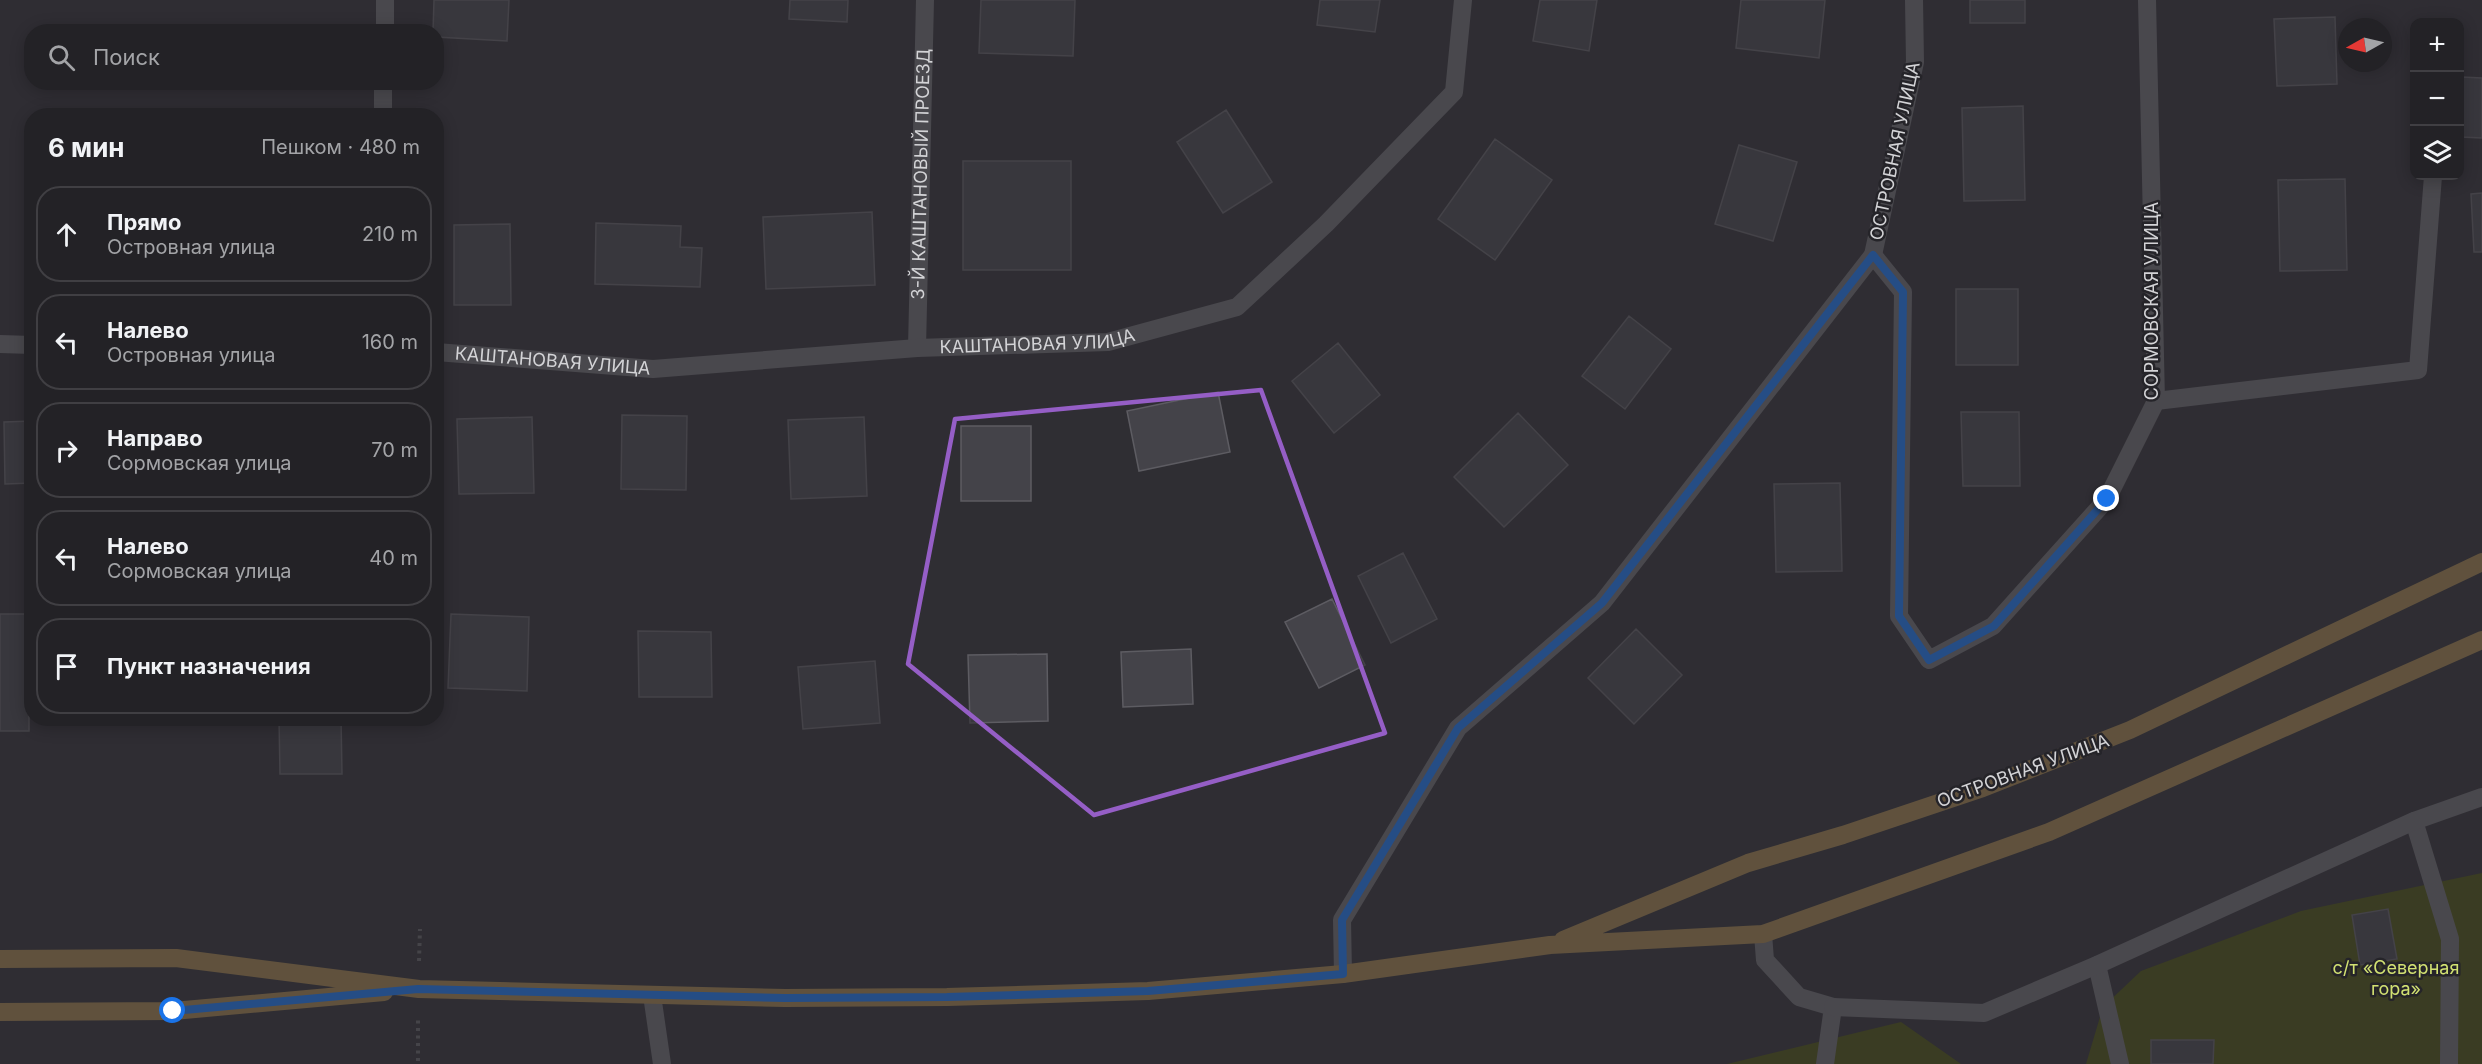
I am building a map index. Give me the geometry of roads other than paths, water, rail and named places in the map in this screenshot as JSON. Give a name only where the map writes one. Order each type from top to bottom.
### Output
[{"type":"main road","name":"ОСТРОВНАЯ УЛИЦА","points":[[1550,945],[1748,862],[1844,835],[1983,788],[2130,730],[2482,562]]},
{"type":"main road","name":"ОСТРОВНАЯ УЛИЦА","points":[[0,959],[176,958],[418,989],[785,998],[947,997],[1124,992],[1343,974],[1550,945],[1763,934],[2049,832],[2482,640]]},
{"type":"main road","name":"ОСТРОВНАЯ УЛИЦА","points":[[0,1012],[173,1011],[418,989]]},
{"type":"street","points":[[385,0],[385,24]]},
{"type":"street","name":"3-Й КАШТАНОВЫЙ ПРОЕЗД","points":[[917,348],[925,0]]},
{"type":"street","name":"КАШТАНОВАЯ УЛИЦА","points":[[444,353],[653,369],[917,348],[1108,342],[1238,307],[1326,224],[1454,92],[1463,0]]},
{"type":"street","name":"ОСТРОВНАЯ УЛИЦА","points":[[1343,974],[1342,920],[1458,728],[1602,603],[1873,255],[1915,62],[1914,0]]},
{"type":"street","name":"СОРМОВСКАЯ УЛИЦА","points":[[1873,255],[1903,292],[1899,616],[1929,660],[1994,626],[2107,499],[2156,401],[2147,0]]},
{"type":"street","points":[[382,108],[383,90]]},
{"type":"street","points":[[2156,401],[2418,369],[2433,180]]},
{"type":"street","points":[[0,344],[24,345]]},
{"type":"street","points":[[1763,934],[1765,960],[1799,997],[1833,1007],[1984,1013],[2097,965],[2414,821],[2482,797]]},
{"type":"street","points":[[2414,821],[2450,939],[2449,1064]]},
{"type":"street","points":[[2097,965],[2120,1064]]},
{"type":"street","points":[[652,995],[662,1064]]},
{"type":"street","points":[[1825,1064],[1833,1007]]},
{"type":"park label","name":"с/т «Северная гора»","points":[[2396,978]]}]
